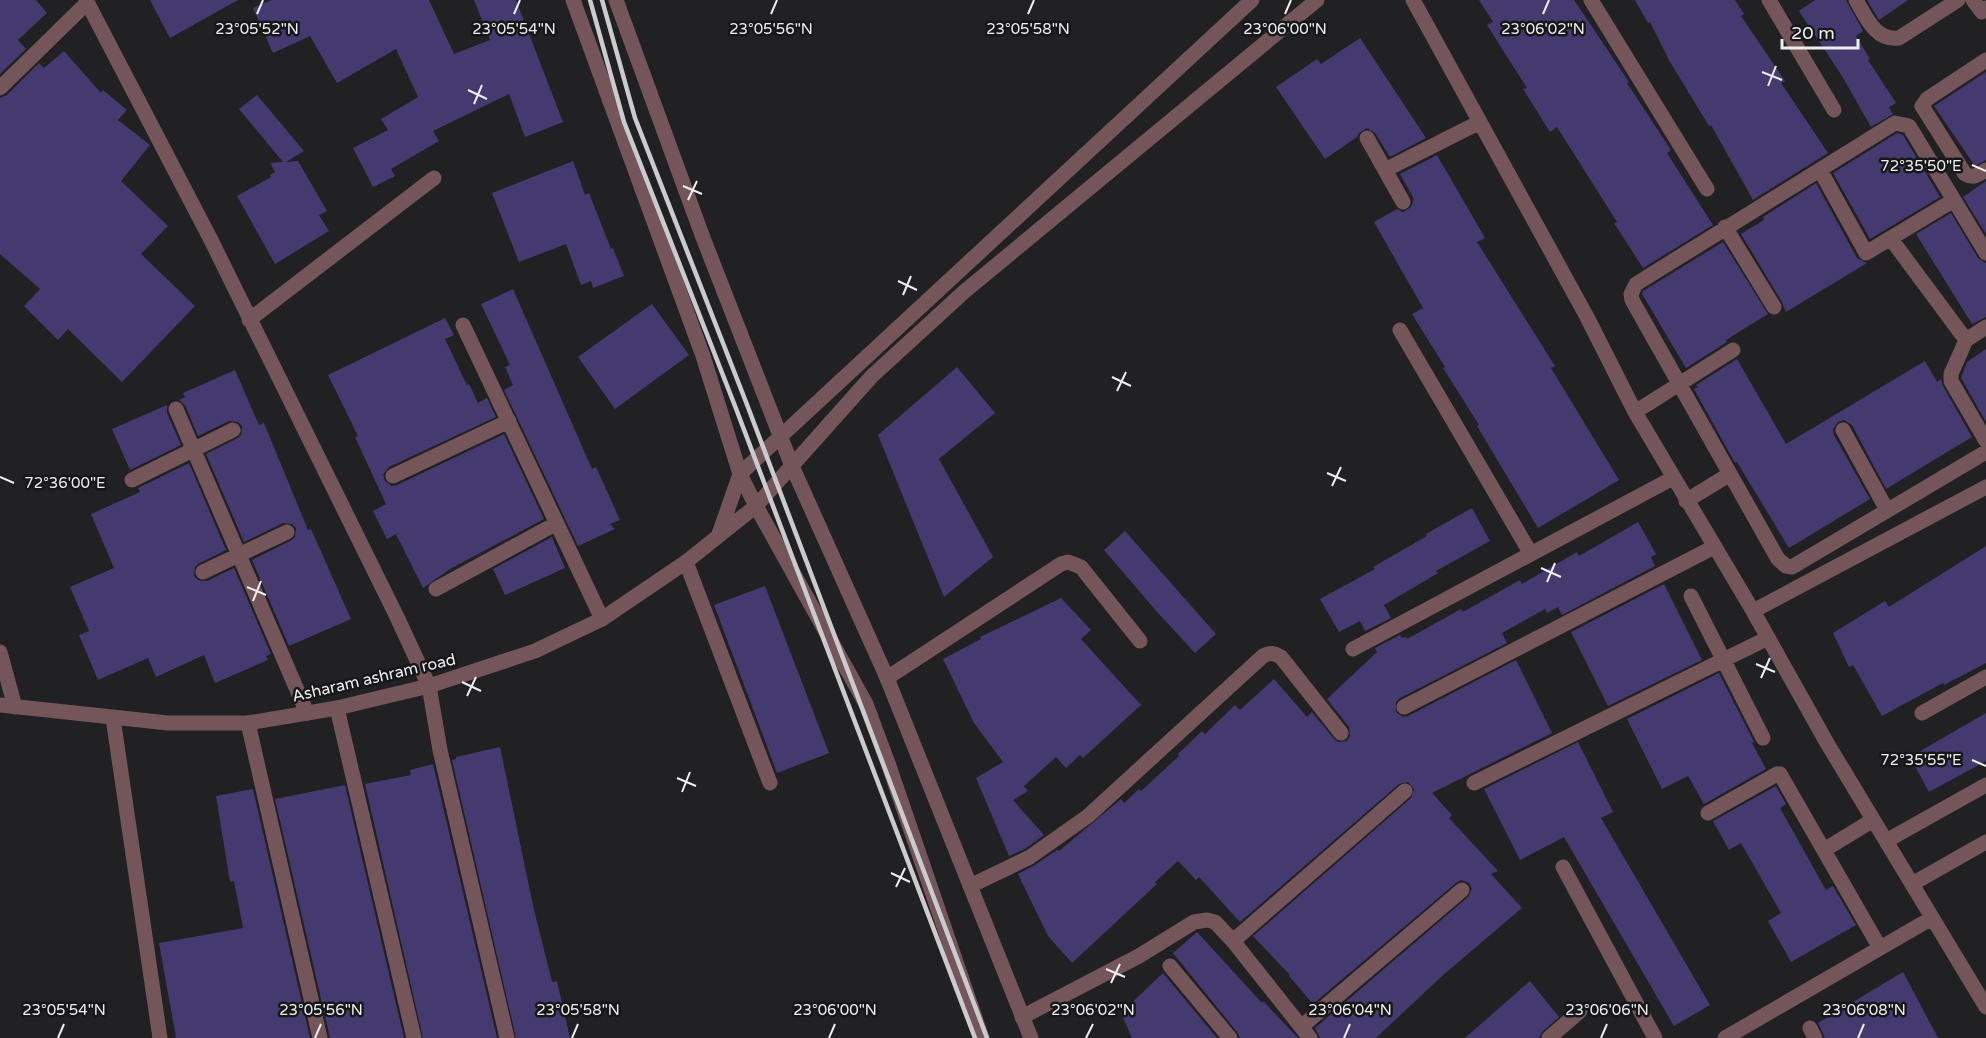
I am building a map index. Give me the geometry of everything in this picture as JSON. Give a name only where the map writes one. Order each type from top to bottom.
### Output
[{"type":"street","points":[[573,0],[703,356],[740,474],[866,704],[982,1038]]},
{"type":"street","points":[[616,0],[702,235],[780,437],[887,678],[1031,1038]]},
{"type":"street","points":[[719,534],[740,474],[1252,0]]},
{"type":"street","name":"Asharam ashram road","points":[[8,706],[168,723],[248,723],[337,708],[429,686],[535,651],[602,619],[686,562],[756,506],[872,376],[965,291],[1317,0]]},
{"type":"street","points":[[1413,0],[1587,317],[1635,412],[1753,611],[1827,743],[1986,1007]]},
{"type":"street","points":[[1591,0],[1707,189]]},
{"type":"street","points":[[1769,0],[1834,110]]},
{"type":"street","points":[[1856,0],[1878,33],[1893,39],[1899,38],[1958,0]]},
{"type":"street","points":[[0,88],[86,2],[211,240],[429,686],[440,750],[507,1038]]},
{"type":"street","points":[[1986,60],[1927,99],[1922,106],[1965,174],[1975,177],[1986,170]]},
{"type":"street","points":[[1385,170],[1480,122]]},
{"type":"street","points":[[1986,253],[1909,126],[1895,123],[1725,227],[1636,284],[1632,289],[1632,300],[1778,559],[1786,566],[1792,567],[1986,452]]},
{"type":"street","points":[[1367,138],[1402,202]]},
{"type":"street","points":[[1820,170],[1866,253],[1954,200]]},
{"type":"street","points":[[249,320],[434,178]]},
{"type":"street","points":[[1725,227],[1774,307]]},
{"type":"street","points":[[1891,239],[1965,340]]},
{"type":"street","points":[[463,325],[602,619]]},
{"type":"street","points":[[1986,327],[1965,340],[1951,374],[1951,381],[1986,441]]},
{"type":"street","points":[[1400,330],[1531,554]]},
{"type":"street","points":[[1635,412],[1732,350]]},
{"type":"street","points":[[176,409],[307,713]]},
{"type":"street","points":[[393,476],[509,421]]},
{"type":"street","points":[[132,480],[233,430]]},
{"type":"street","points":[[1843,430],[1887,510]]},
{"type":"street","points":[[1686,501],[1730,474]]},
{"type":"street","points":[[1353,649],[1673,478]]},
{"type":"street","points":[[1753,611],[1986,487]]},
{"type":"street","points":[[436,589],[557,523]]},
{"type":"street","points":[[203,572],[286,532]]},
{"type":"street","points":[[1404,707],[1714,547]]},
{"type":"street","points":[[686,562],[770,783]]},
{"type":"street","points":[[887,678],[1061,564],[1068,562],[1081,567],[1140,641]]},
{"type":"street","points":[[1691,596],[1764,738]]},
{"type":"street","points":[[1474,783],[1768,638]]},
{"type":"street","points":[[0,652],[8,706]]},
{"type":"street","points":[[970,886],[1030,857],[1088,816],[1263,656],[1274,653],[1281,657],[1341,733]]},
{"type":"street","points":[[1922,713],[1986,677]]},
{"type":"street","points":[[337,708],[414,1038]]},
{"type":"street","points":[[113,718],[160,1038]]},
{"type":"street","points":[[248,723],[320,1038]]},
{"type":"street","points":[[1708,813],[1780,774],[1880,948]]},
{"type":"street","points":[[1886,841],[1986,785]]},
{"type":"street","points":[[1233,940],[1405,790]]},
{"type":"street","points":[[1824,850],[1873,820]]},
{"type":"street","points":[[1912,884],[1986,842]]},
{"type":"street","points":[[1563,867],[1655,1038]]},
{"type":"street","points":[[1022,1017],[1139,956],[1201,920],[1215,922],[1233,940],[1306,1032],[1462,890]]},
{"type":"street","points":[[1725,1038],[1932,918]]},
{"type":"street","points":[[1170,966],[1230,1038]]},
{"type":"street","points":[[1549,1038],[1580,1011]]},
{"type":"building","points":[[0,0],[36,0],[47,13],[18,40],[26,49],[0,74]]},
{"type":"building","points":[[150,0],[238,0],[170,38]]},
{"type":"building","points":[[272,0],[429,0],[454,54],[490,40],[474,0],[516,0],[563,122],[525,137],[509,94],[433,131],[439,141],[391,169],[395,176],[373,187],[353,148],[388,130],[381,119],[418,97],[396,49],[337,83],[310,36],[273,53],[253,8]]},
{"type":"building","points":[[1479,0],[1574,0],[1629,82],[1627,83],[1671,150],[1667,153],[1713,225],[1643,268],[1557,127],[1550,132],[1523,89],[1527,88],[1487,25],[1493,22]]},
{"type":"building","points":[[1635,0],[1735,0],[1744,14],[1741,16],[1785,81],[1781,83],[1828,153],[1753,200],[1711,125],[1709,126],[1670,62],[1650,22],[1648,23]]},
{"type":"building","points":[[1815,0],[1846,0],[1863,31],[1856,36],[1870,59],[1868,60],[1896,103],[1889,107],[1893,114],[1871,127],[1842,76],[1799,11]]},
{"type":"building","points":[[1867,0],[1908,0],[1879,20]]},
{"type":"building","points":[[1360,38],[1426,138],[1390,157],[1375,133],[1367,128],[1325,159],[1276,87],[1317,59],[1321,64]]},
{"type":"building","points":[[64,51],[101,93],[103,90],[127,110],[118,120],[150,145],[121,181],[168,226],[141,254],[195,306],[122,382],[68,329],[58,340],[24,306],[40,289],[0,254],[0,98],[7,95],[39,63],[44,68]]},
{"type":"building","points":[[1986,72],[1986,160],[1975,166],[1934,106]]},
{"type":"building","points":[[257,95],[304,151],[286,162],[298,161],[327,211],[319,215],[329,231],[275,264],[237,196],[271,177],[270,175],[275,172],[270,163],[283,162],[239,109]]},
{"type":"building","points":[[1897,133],[1903,135],[1940,197],[1870,239],[1833,173]]},
{"type":"building","points":[[1437,155],[1485,238],[1477,242],[1555,366],[1551,368],[1619,480],[1538,528],[1412,314],[1423,308],[1374,222],[1397,209],[1403,212],[1411,207],[1414,199],[1400,174]]},
{"type":"building","points":[[573,161],[585,195],[589,193],[624,276],[593,288],[591,281],[581,285],[566,244],[519,262],[492,193]]},
{"type":"building","points":[[1986,181],[1986,234],[1963,197]]},
{"type":"building","points":[[1816,183],[1857,258],[1867,263],[1786,312],[1741,234]]},
{"type":"building","points":[[1951,213],[1978,258],[1986,263],[1986,317],[1972,324],[1916,234]]},
{"type":"building","points":[[1723,242],[1768,314],[1686,368],[1642,294],[1643,291]]},
{"type":"building","points":[[513,289],[592,469],[596,467],[620,520],[610,524],[615,529],[578,546],[504,390],[513,385],[505,367],[510,365],[481,304]]},
{"type":"building","points":[[652,304],[689,355],[615,409],[578,357]]},
{"type":"building","points":[[445,318],[454,335],[445,339],[467,385],[469,384],[478,403],[487,398],[496,417],[389,467],[383,475],[385,481],[392,486],[397,485],[504,434],[544,519],[450,569],[423,588],[396,534],[387,539],[373,511],[386,504],[355,437],[358,436],[328,375]]},
{"type":"building","points":[[1986,349],[1986,422],[1961,378],[1967,362]]},
{"type":"building","points":[[1737,359],[1786,444],[1925,361],[1937,382],[1941,379],[1972,437],[1886,489],[1852,425],[1844,420],[1838,422],[1833,429],[1834,435],[1870,499],[1789,548],[1737,462],[1735,463],[1694,389],[1698,387],[1696,385]]},
{"type":"building","points":[[957,367],[995,413],[939,459],[993,557],[944,597],[878,435]]},
{"type":"building","points":[[235,370],[259,425],[264,423],[308,530],[311,529],[351,619],[289,646],[252,560],[292,540],[295,537],[296,528],[292,524],[283,523],[244,542],[206,454],[238,438],[241,435],[242,426],[238,422],[229,421],[198,436],[185,405],[179,400],[185,397],[183,393]]},
{"type":"building","points":[[167,405],[167,413],[181,445],[130,470],[112,429]]},
{"type":"building","points":[[189,463],[226,550],[198,564],[195,567],[194,576],[198,580],[207,581],[234,568],[271,654],[266,656],[268,660],[215,683],[204,655],[156,677],[148,658],[98,680],[79,635],[89,631],[70,587],[114,568],[91,514],[140,492],[138,488]]},
{"type":"building","points":[[1472,508],[1490,541],[1436,571],[1438,573],[1384,605],[1391,618],[1365,631],[1360,621],[1339,632],[1320,599],[1375,569],[1373,567]]},
{"type":"building","points":[[1638,522],[1656,554],[1651,557],[1655,566],[1562,615],[1558,607],[1547,613],[1545,609],[1502,633],[1507,643],[1396,702],[1396,712],[1403,717],[1408,716],[1516,660],[1552,733],[1432,793],[1452,815],[1449,818],[1498,871],[1491,874],[1522,908],[1442,976],[1376,1038],[1320,1038],[1315,1028],[1468,897],[1472,889],[1469,883],[1461,880],[1456,883],[1313,1004],[1290,975],[1253,936],[1411,798],[1414,789],[1408,782],[1399,784],[1240,922],[1199,877],[1196,880],[1178,861],[1155,882],[1157,884],[1072,963],[1048,936],[1018,874],[1057,850],[1059,851],[1121,799],[1124,803],[1139,789],[1141,791],[1202,731],[1205,734],[1235,705],[1240,710],[1274,679],[1307,717],[1312,712],[1334,739],[1338,742],[1347,741],[1350,736],[1349,727],[1327,699],[1377,652],[1375,648],[1400,635],[1407,639],[1461,609],[1463,612],[1520,580],[1522,584],[1577,552],[1579,556]]},
{"type":"building","points":[[1125,531],[1216,634],[1195,653],[1104,550]]},
{"type":"building","points":[[552,537],[565,568],[505,595],[493,569]]},
{"type":"building","points":[[1986,546],[1986,663],[1882,716],[1853,665],[1849,667],[1833,633],[1885,601],[1889,607]]},
{"type":"building","points":[[1664,584],[1702,660],[1608,706],[1571,632]]},
{"type":"building","points":[[765,586],[829,753],[777,773],[714,605]]},
{"type":"building","points":[[1061,598],[1091,630],[1081,639],[1141,705],[1083,758],[1080,755],[1066,768],[1056,757],[1024,786],[1028,791],[1013,800],[1044,835],[1025,849],[1009,856],[976,778],[1003,762],[974,723],[943,659],[981,639],[980,637]]},
{"type":"building","points":[[1719,673],[1766,769],[1704,804],[1688,776],[1662,789],[1627,719]]},
{"type":"building","points":[[1986,713],[1986,761],[1929,792],[1910,757]]},
{"type":"building","points":[[1578,742],[1613,812],[1601,818],[1710,1005],[1674,1026],[1564,837],[1520,860],[1484,789]]},
{"type":"building","points":[[500,747],[534,910],[552,982],[557,981],[570,1038],[516,1038],[452,760],[456,757]]},
{"type":"building","points":[[433,764],[497,1038],[423,1038],[365,784],[411,775],[410,770]]},
{"type":"building","points":[[345,785],[404,1038],[330,1038],[275,799]]},
{"type":"building","points":[[1776,786],[1786,804],[1780,808],[1826,890],[1833,886],[1856,925],[1791,962],[1768,921],[1781,913],[1741,843],[1729,850],[1713,821]]},
{"type":"building","points":[[253,789],[310,1038],[176,1038],[159,943],[243,928],[234,881],[230,882],[216,796]]},
{"type":"building","points":[[1197,932],[1262,1003],[1263,1001],[1298,1038],[1240,1038],[1173,953]]},
{"type":"building","points":[[1903,972],[1938,1038],[1825,1038],[1818,1023]]},
{"type":"building","points":[[1163,973],[1217,1038],[1132,1038],[1121,1013]]},
{"type":"building","points":[[1530,981],[1559,1017],[1543,1031],[1539,1038],[1465,1038]]},
{"type":"railway","points":[[590,0],[624,122],[735,406],[975,1038]]},
{"type":"railway","points":[[602,0],[635,118],[746,402],[987,1038]]}]
